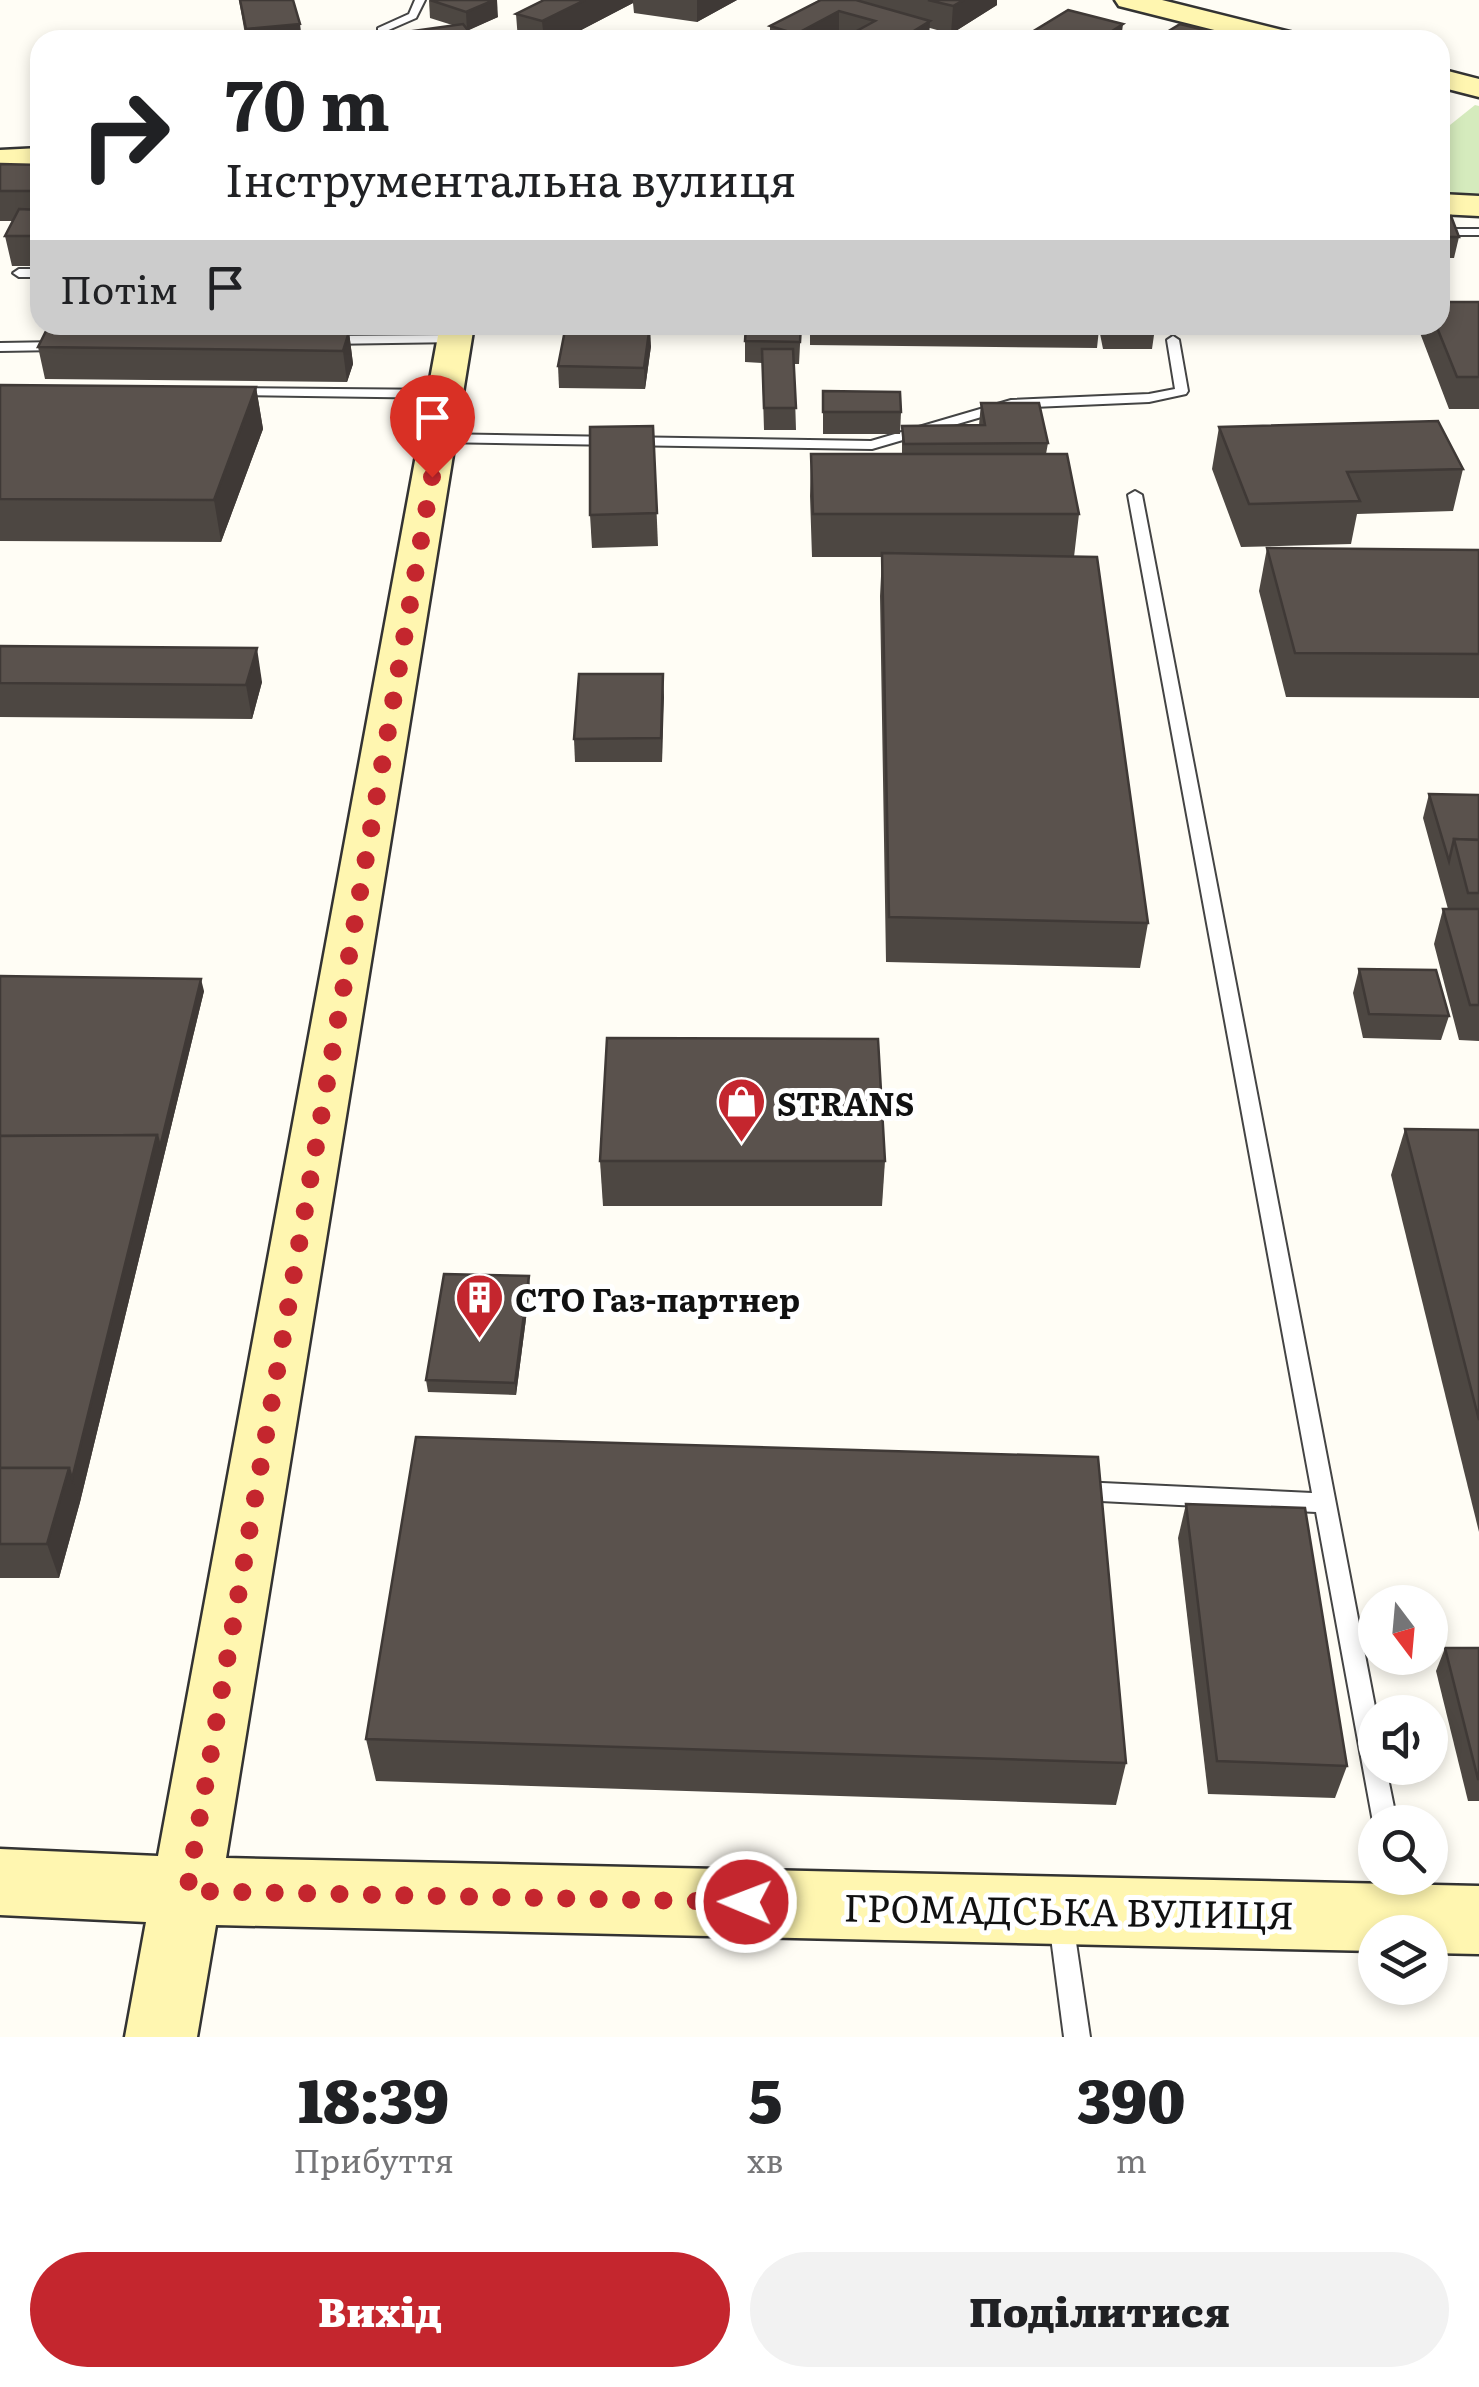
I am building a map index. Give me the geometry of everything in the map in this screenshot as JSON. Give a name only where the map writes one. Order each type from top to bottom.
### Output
[{"type":"street","points":[[1129,0],[1248,30]]},
{"type":"street","points":[[1450,81],[1479,88]]},
{"type":"street","points":[[0,159],[30,158]]},
{"type":"street","points":[[1450,205],[1479,206]]},
{"type":"street","points":[[161,2037],[456,335]]},
{"type":"street","name":"ГРОМАДСЬКА ВУЛИЦЯ","points":[[0,1882],[187,1891],[1060,1907],[1400,1904],[1479,1920]]},
{"type":"lane","points":[[381,30],[413,16],[420,0]]},
{"type":"lane","points":[[1450,232],[1479,232]]},
{"type":"lane","points":[[1450,247],[1479,243]]},
{"type":"lane","points":[[19,273],[30,273]]},
{"type":"lane","points":[[303,341],[405,335]]},
{"type":"lane","points":[[211,392],[442,416],[872,445],[1011,404],[1150,398],[1182,391],[1173,340]]},
{"type":"lane","points":[[0,347],[76,346]]},
{"type":"lane","points":[[1135,495],[1382,1805]]},
{"type":"lane","points":[[1048,1490],[1325,1503]]},
{"type":"lane","points":[[1060,1907],[1077,2037]]},
{"type":"green space","points":[[1475,105],[1479,106],[1479,199],[1450,197],[1450,125]]},
{"type":"building","points":[[240,0],[293,0],[300,24],[246,29]]},
{"type":"building","points":[[430,0],[494,0],[466,12]]},
{"type":"building","points":[[544,0],[585,0],[542,21],[516,14]]},
{"type":"building","points":[[821,0],[856,0],[930,21],[915,30],[858,30],[875,21],[839,11],[803,30],[770,26]]},
{"type":"building","points":[[928,0],[964,0],[953,6]]},
{"type":"building","points":[[1068,10],[1123,24],[1114,30],[1035,30]]},
{"type":"building","points":[[463,24],[468,30],[420,30]]},
{"type":"building","points":[[1180,24],[1205,30],[1170,30]]},
{"type":"building","points":[[0,164],[30,165],[30,191],[0,191]]},
{"type":"building","points":[[19,209],[30,210],[30,236],[5,236]]},
{"type":"building","points":[[1450,216],[1451,216],[1459,237],[1450,237]]},
{"type":"building","points":[[1450,302],[1479,302],[1479,377],[1457,377],[1440,335],[1450,335]]},
{"type":"building","points":[[44,335],[348,335],[343,351],[38,347]]},
{"type":"building","points":[[564,335],[649,335],[644,368],[558,366]]},
{"type":"building","points":[[745,335],[800,335],[800,342],[745,341]]},
{"type":"building","points":[[762,349],[793,349],[796,408],[764,408]]},
{"type":"building","points":[[0,385],[256,387],[214,500],[0,499]]},
{"type":"building","points":[[823,391],[900,392],[901,412],[823,412]]},
{"type":"building","points":[[981,403],[1039,403],[1048,443],[904,444],[902,426],[985,425]]},
{"type":"building","points":[[1438,421],[1463,469],[1347,472],[1360,501],[1249,504],[1219,427]]},
{"type":"building","points":[[653,426],[657,513],[590,515],[590,427]]},
{"type":"building","points":[[811,454],[1067,454],[1079,514],[813,514]]},
{"type":"building","points":[[1267,548],[1479,550],[1479,654],[1295,653]]},
{"type":"building","points":[[882,553],[1097,557],[1148,923],[889,917]]},
{"type":"building","points":[[0,646],[257,648],[246,685],[0,683]]},
{"type":"building","points":[[579,674],[663,674],[661,738],[574,739]]},
{"type":"building","points":[[1429,794],[1479,795],[1479,840],[1454,839],[1449,861]]},
{"type":"building","points":[[1454,839],[1479,840],[1479,893],[1468,893]]},
{"type":"building","points":[[1443,909],[1479,909],[1479,1005],[1470,1005]]},
{"type":"building","points":[[1359,969],[1436,970],[1449,1016],[1369,1014]]},
{"type":"building","points":[[0,976],[201,979],[160,1147],[157,1135],[0,1136]]},
{"type":"building","name":"STRANS","points":[[607,1038],[878,1039],[885,1161],[600,1161]]},
{"type":"building","points":[[1405,1129],[1479,1130],[1479,1420]]},
{"type":"building","points":[[157,1135],[72,1479],[69,1468],[0,1468],[0,1136]]},
{"type":"building","name":"СТО Газ-партнер","points":[[444,1274],[529,1276],[515,1383],[426,1380]]},
{"type":"building","points":[[416,1437],[1098,1457],[1126,1763],[366,1739]]},
{"type":"building","points":[[0,1468],[69,1468],[47,1544],[0,1544]]},
{"type":"building","points":[[1186,1504],[1305,1508],[1347,1766],[1217,1761]]},
{"type":"building","points":[[1448,1648],[1479,1648],[1478,1779],[1448,1660]]},
{"type":"place","name":"STRANS","points":[[742,1144]]},
{"type":"place","name":"СТО Газ-партнер","points":[[480,1340]]},
{"type":"route","points":[[432,477],[187,1891],[746,1902]]}]
